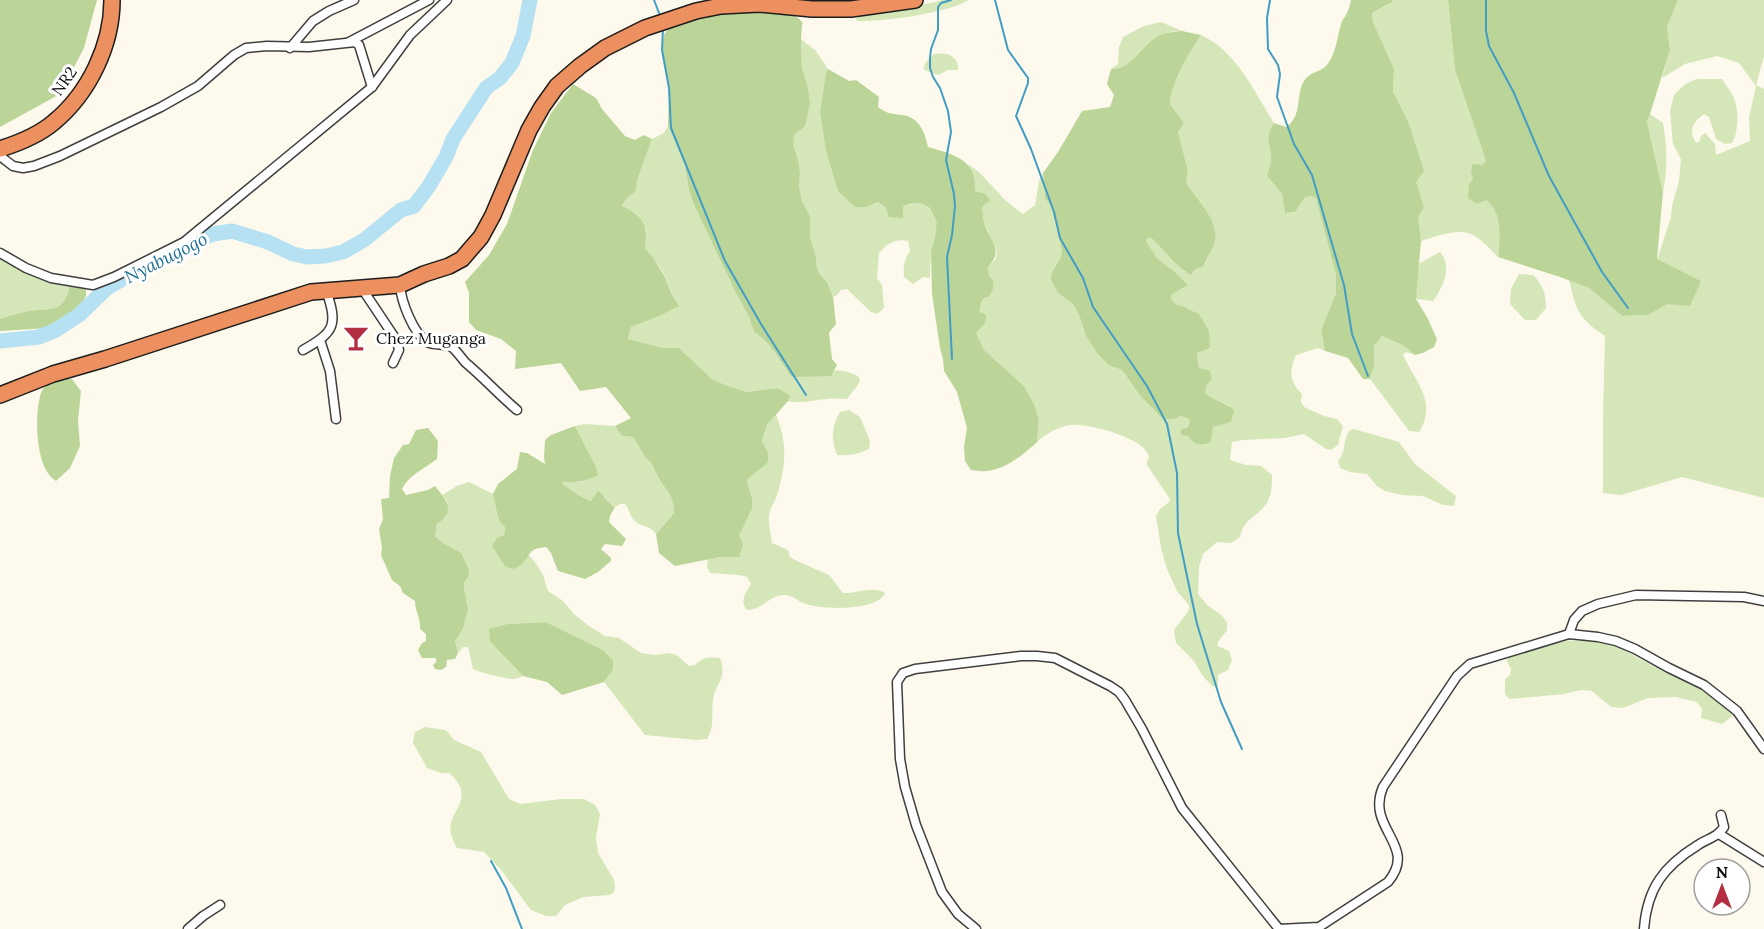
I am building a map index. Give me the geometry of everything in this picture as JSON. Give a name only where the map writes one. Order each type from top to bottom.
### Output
[{"type":"highway","name":"NR2","points":[[0,148],[20,142],[53,123],[78,95],[91,77],[105,49],[110,28],[112,0]]},
{"type":"highway","points":[[0,395],[53,374],[311,292],[361,286],[400,285],[462,259],[481,237],[518,153],[542,107],[557,86],[605,48],[661,21],[721,6],[759,4],[812,9],[851,9],[915,0]]},
{"type":"street","points":[[290,48],[313,21],[354,0]]},
{"type":"street","points":[[349,42],[429,0]]},
{"type":"street","points":[[0,253],[26,268],[51,278],[93,285],[184,242],[372,87],[410,35],[447,0]]},
{"type":"street","points":[[0,156],[14,166],[23,168],[48,161],[162,107],[198,86],[240,51],[254,47],[290,48],[355,42],[359,45],[372,87]]},
{"type":"street","points":[[400,285],[400,292],[408,314],[420,335],[428,342],[451,346],[486,383],[517,410]]},
{"type":"street","points":[[361,286],[398,341],[399,350],[393,363]]},
{"type":"street","points":[[303,350],[327,334],[333,321],[332,308],[326,290]]},
{"type":"street","points":[[320,340],[330,371],[336,419]]},
{"type":"street","points":[[1569,634],[1574,620],[1582,611],[1598,604],[1636,595],[1744,597],[1764,601]]},
{"type":"street","points":[[976,929],[958,914],[942,892],[916,825],[905,787],[900,759],[897,682],[903,673],[923,668],[1021,656],[1055,658],[1119,692],[1142,729],[1182,808],[1279,929],[1318,927],[1325,924],[1388,882],[1394,875],[1399,862],[1398,854],[1382,821],[1379,795],[1457,676],[1470,664],[1569,634],[1616,641],[1704,685],[1737,711],[1764,749]]},
{"type":"street","points":[[1644,929],[1651,895],[1661,875],[1698,845],[1719,834],[1724,826],[1721,815]]},
{"type":"street","points":[[1719,834],[1764,862]]},
{"type":"street","points":[[188,929],[220,905]]},
{"type":"green space","points":[[0,0],[97,0],[84,48],[60,94],[0,127]]},
{"type":"green space","points":[[943,0],[969,0],[945,9],[915,16],[870,21],[857,21],[856,19],[861,15],[896,11]]},
{"type":"green space","points":[[1351,0],[1392,0],[1372,13],[1373,22],[1394,69],[1393,91],[1408,121],[1424,171],[1416,182],[1424,207],[1418,217],[1421,241],[1416,299],[1437,339],[1434,347],[1415,355],[1404,346],[1382,336],[1374,346],[1374,366],[1370,379],[1363,379],[1348,358],[1325,351],[1321,330],[1336,293],[1336,275],[1316,198],[1305,197],[1295,212],[1285,213],[1282,194],[1267,176],[1271,161],[1268,138],[1271,129],[1274,123],[1286,127],[1295,117],[1301,87],[1309,76],[1327,65],[1333,55],[1342,21]]},
{"type":"green space","points":[[1392,0],[1448,0],[1455,70],[1486,161],[1482,165],[1472,165],[1472,174],[1475,183],[1486,200],[1493,206],[1498,218],[1500,231],[1498,257],[1480,240],[1468,233],[1451,233],[1421,241],[1417,216],[1424,207],[1415,182],[1408,121],[1393,90],[1394,69],[1373,22],[1372,13]]},
{"type":"green space","points":[[1448,0],[1678,0],[1667,27],[1670,50],[1647,122],[1663,192],[1657,259],[1701,281],[1690,306],[1667,304],[1648,315],[1622,316],[1589,288],[1498,257],[1499,226],[1495,211],[1486,200],[1477,204],[1468,198],[1469,185],[1473,179],[1472,164],[1482,165],[1486,161],[1455,70]]},
{"type":"green space","points":[[1678,0],[1764,0],[1764,56],[1756,85],[1764,89],[1764,498],[1682,477],[1621,495],[1603,493],[1605,336],[1583,318],[1574,299],[1569,280],[1589,288],[1622,316],[1648,315],[1701,281],[1657,260],[1671,217],[1681,159],[1673,144],[1670,111],[1674,95],[1685,84],[1697,79],[1722,79],[1733,96],[1736,107],[1737,126],[1732,143],[1725,144],[1716,139],[1709,117],[1704,114],[1697,120],[1692,130],[1696,143],[1705,133],[1715,144],[1716,155],[1750,141],[1749,117],[1756,86],[1739,63],[1717,56],[1685,64],[1662,78],[1670,50],[1667,27]]},
{"type":"green space","points":[[784,12],[800,19],[803,23],[802,68],[810,103],[805,126],[794,135],[793,145],[798,160],[802,201],[810,216],[810,237],[816,264],[833,297],[836,324],[829,333],[832,359],[837,365],[831,376],[792,377],[771,347],[754,332],[749,317],[694,205],[685,166],[668,125],[669,88],[662,50],[664,35],[669,27],[713,14]]},
{"type":"green space","points":[[1161,22],[1182,31],[1160,36],[1127,65],[1111,69],[1118,64],[1119,47],[1123,37],[1144,26]]},
{"type":"green space","points":[[1182,31],[1201,35],[1177,78],[1170,104],[1184,123],[1178,132],[1188,171],[1186,182],[1210,217],[1215,240],[1204,266],[1194,270],[1191,275],[1150,237],[1146,242],[1157,258],[1188,285],[1172,294],[1171,299],[1175,304],[1199,314],[1209,331],[1210,347],[1197,353],[1199,368],[1210,371],[1212,379],[1205,393],[1234,410],[1231,422],[1213,427],[1211,442],[1201,444],[1195,443],[1188,436],[1181,435],[1181,429],[1187,428],[1190,423],[1189,419],[1181,416],[1174,419],[1163,419],[1141,397],[1122,370],[1110,366],[1098,354],[1086,336],[1073,304],[1058,293],[1051,279],[1062,251],[1052,208],[1045,198],[1043,173],[1082,111],[1110,107],[1114,95],[1107,84],[1111,69],[1125,66],[1158,36]]},
{"type":"green space","points":[[1201,35],[1213,42],[1234,61],[1274,123],[1270,133],[1271,161],[1267,176],[1282,194],[1285,213],[1295,212],[1304,197],[1316,197],[1336,275],[1336,293],[1321,330],[1325,351],[1318,348],[1296,355],[1292,366],[1292,376],[1302,394],[1301,402],[1304,407],[1337,419],[1343,426],[1338,445],[1331,450],[1304,434],[1285,438],[1232,442],[1230,460],[1246,465],[1261,466],[1272,475],[1272,483],[1267,503],[1246,523],[1240,537],[1231,543],[1217,542],[1203,554],[1199,567],[1198,594],[1227,622],[1227,630],[1218,642],[1218,646],[1229,651],[1232,660],[1228,670],[1218,675],[1218,687],[1212,686],[1194,661],[1176,643],[1174,630],[1189,610],[1189,605],[1177,591],[1161,548],[1156,516],[1170,499],[1147,465],[1149,457],[1145,450],[1115,433],[1078,425],[1056,429],[1037,442],[1039,420],[1023,385],[984,350],[975,333],[984,324],[981,305],[984,298],[989,297],[993,290],[994,283],[989,276],[988,267],[995,260],[997,252],[984,222],[982,207],[975,191],[974,175],[968,164],[979,172],[1006,201],[1023,214],[1035,205],[1039,181],[1043,173],[1045,198],[1052,208],[1062,251],[1052,272],[1058,293],[1073,304],[1086,336],[1110,366],[1122,370],[1141,397],[1158,414],[1174,419],[1181,416],[1189,419],[1190,423],[1187,428],[1213,427],[1229,405],[1212,399],[1205,393],[1207,385],[1199,368],[1197,353],[1206,350],[1202,319],[1193,310],[1174,304],[1171,299],[1172,294],[1182,289],[1175,272],[1157,258],[1145,242],[1150,237],[1185,272],[1204,266],[1215,241],[1186,182],[1188,171],[1178,132],[1184,123],[1170,104],[1177,78]]},
{"type":"green space","points":[[801,39],[816,51],[828,69],[820,112],[826,152],[838,191],[867,207],[878,202],[886,208],[921,203],[930,208],[938,222],[931,250],[930,278],[923,277],[913,284],[904,277],[904,264],[910,251],[908,241],[892,242],[879,253],[877,278],[882,285],[884,308],[877,314],[871,312],[847,289],[841,290],[833,297],[816,264],[810,237],[810,216],[802,201],[799,186],[800,173],[793,145],[793,135],[800,128],[807,84],[802,69]]},
{"type":"green space","points":[[934,54],[954,58],[958,70],[948,70],[938,75],[924,70],[925,63]]},
{"type":"green space","points":[[828,69],[849,81],[856,80],[879,97],[878,107],[890,113],[908,116],[917,122],[923,131],[928,147],[955,156],[967,164],[974,176],[975,191],[985,194],[990,200],[982,207],[986,229],[996,250],[993,261],[988,267],[989,276],[994,282],[989,297],[984,298],[981,303],[980,312],[986,315],[986,321],[976,333],[984,350],[1023,385],[1034,404],[1039,420],[1037,442],[1007,465],[993,470],[971,470],[965,461],[964,447],[967,428],[957,392],[944,371],[932,294],[931,250],[937,222],[930,208],[921,203],[910,204],[903,206],[903,218],[889,217],[886,208],[878,202],[867,207],[855,207],[838,191],[826,152],[820,112]]},
{"type":"green space","points":[[573,84],[596,98],[602,109],[625,136],[635,140],[644,135],[652,139],[637,180],[636,191],[626,199],[622,206],[636,214],[643,223],[646,234],[645,249],[665,277],[679,306],[631,327],[628,339],[662,348],[679,348],[712,379],[725,385],[747,392],[778,388],[790,396],[767,425],[762,441],[768,452],[768,462],[747,481],[752,498],[752,509],[739,536],[743,544],[739,557],[720,557],[675,566],[659,553],[656,534],[674,513],[673,503],[652,464],[633,437],[622,436],[615,426],[631,418],[606,387],[580,391],[561,363],[515,369],[516,351],[501,339],[476,330],[469,322],[469,293],[465,282],[489,255],[507,224],[533,150],[551,113]]},
{"type":"green space","points":[[1650,114],[1663,123],[1666,174],[1663,192],[1647,122]]},
{"type":"green space","points":[[668,125],[685,166],[694,205],[749,317],[754,332],[765,338],[786,370],[810,376],[830,376],[835,370],[859,377],[860,382],[847,399],[793,402],[788,401],[789,396],[778,388],[747,392],[712,379],[679,348],[662,348],[628,340],[631,327],[657,317],[676,301],[662,270],[645,250],[646,229],[622,206],[626,199],[636,191],[637,180],[652,139],[664,133]]},
{"type":"green space","points":[[1440,252],[1446,264],[1446,270],[1440,290],[1433,301],[1416,299],[1420,263]]},
{"type":"green space","points":[[0,256],[70,285],[64,301],[55,308],[28,311],[0,319]]},
{"type":"green space","points":[[1519,274],[1533,275],[1543,290],[1546,308],[1536,320],[1525,320],[1510,304],[1511,289]]},
{"type":"green space","points":[[70,285],[83,285],[86,290],[86,296],[74,315],[49,328],[0,331],[0,319],[60,305]]},
{"type":"green space","points":[[1382,336],[1404,346],[1415,355],[1406,352],[1403,355],[1423,392],[1426,411],[1419,432],[1409,431],[1370,379],[1374,366],[1374,346]]},
{"type":"green space","points":[[59,379],[72,379],[81,391],[78,420],[80,446],[70,468],[56,481],[49,475],[40,453],[37,414],[42,390]]},
{"type":"green space","points":[[849,410],[860,417],[870,441],[869,449],[853,454],[837,455],[833,438],[835,423],[840,412]]},
{"type":"green space","points":[[776,415],[784,446],[784,466],[769,515],[772,543],[788,550],[790,557],[797,561],[829,575],[843,593],[875,590],[885,593],[880,599],[861,606],[837,608],[814,606],[788,595],[780,595],[757,608],[747,610],[743,600],[751,584],[747,577],[710,573],[707,567],[708,559],[720,557],[739,536],[752,509],[752,498],[747,481],[768,452],[762,441],[767,425]]},
{"type":"green space","points":[[584,424],[615,426],[622,436],[633,437],[652,464],[669,493],[674,513],[656,534],[635,521],[625,504],[615,507],[604,496],[592,501],[561,484],[593,478],[596,467],[575,426]]},
{"type":"green space","points":[[575,426],[598,475],[562,484],[591,501],[598,491],[615,507],[609,522],[626,539],[622,546],[605,544],[601,549],[611,558],[611,561],[585,579],[558,571],[546,547],[533,551],[522,564],[513,569],[505,566],[492,546],[497,538],[504,535],[505,527],[497,514],[493,494],[498,484],[517,469],[520,452],[527,453],[545,464],[545,440],[551,435]]},
{"type":"green space","points":[[428,428],[438,441],[437,459],[413,476],[402,489],[406,495],[435,486],[446,501],[448,510],[437,524],[435,536],[461,553],[469,570],[464,582],[468,609],[463,629],[455,641],[458,653],[455,659],[447,660],[446,667],[441,670],[435,669],[433,665],[436,658],[422,658],[418,650],[426,641],[426,634],[420,629],[415,601],[403,593],[400,586],[392,580],[381,555],[379,529],[383,519],[381,499],[389,498],[394,458],[403,445],[409,444],[416,430]]},
{"type":"green space","points":[[1354,429],[1399,442],[1415,464],[1456,496],[1454,506],[1443,505],[1423,496],[1385,491],[1377,486],[1367,474],[1340,468],[1338,461],[1343,454],[1346,438],[1350,430]]},
{"type":"green space","points":[[469,482],[493,494],[498,515],[505,527],[504,535],[522,563],[528,554],[543,575],[548,591],[563,601],[589,626],[605,636],[619,638],[641,653],[677,655],[689,666],[706,658],[720,658],[723,671],[714,694],[712,725],[707,739],[645,735],[604,682],[613,670],[613,660],[603,650],[546,622],[508,624],[509,661],[523,676],[509,679],[473,669],[468,647],[463,647],[458,653],[455,641],[463,629],[468,609],[461,554],[435,536],[437,524],[447,501],[442,495]]},
{"type":"green space","points":[[546,622],[603,650],[613,660],[613,670],[604,682],[562,695],[547,682],[523,676],[490,641],[489,629],[508,624]]},
{"type":"green space","points":[[1566,641],[1601,641],[1614,646],[1693,684],[1715,697],[1735,714],[1722,724],[1701,718],[1702,709],[1697,702],[1676,697],[1648,698],[1623,708],[1611,707],[1592,691],[1581,690],[1564,694],[1509,699],[1505,694],[1505,679],[1510,675],[1511,669],[1507,661],[1509,656]]},
{"type":"green space","points":[[425,727],[446,730],[454,740],[481,752],[509,799],[520,804],[584,799],[595,805],[600,814],[596,837],[598,853],[613,878],[614,892],[609,895],[583,897],[565,905],[556,916],[546,916],[531,910],[501,870],[484,852],[457,848],[450,829],[460,804],[461,789],[450,773],[441,773],[427,768],[413,743],[415,732]]},
{"type":"waterway","name":"Nyabugogo","points":[[0,341],[39,337],[56,330],[79,315],[107,288],[145,266],[213,234],[232,231],[307,257],[343,252],[364,240],[401,210],[414,206],[429,186],[446,157],[453,139],[486,88],[500,78],[512,63],[523,36],[530,0]]},
{"type":"waterway","points":[[654,0],[659,13]]},
{"type":"waterway","points":[[951,0],[941,3],[938,7],[938,30],[931,49],[930,68],[948,111],[951,132],[946,160],[955,206],[947,257],[952,359]]},
{"type":"waterway","points":[[995,0],[1008,50],[1028,78],[1016,116],[1031,149],[1054,212],[1060,238],[1083,278],[1093,307],[1147,386],[1167,424],[1177,473],[1178,533],[1197,624],[1221,702],[1242,749]]},
{"type":"waterway","points":[[1270,0],[1267,18],[1268,49],[1278,65],[1280,74],[1277,97],[1294,144],[1312,175],[1344,285],[1352,334],[1368,376]]},
{"type":"waterway","points":[[1486,0],[1486,31],[1489,46],[1514,93],[1549,176],[1602,272],[1628,308]]},
{"type":"waterway","points":[[663,28],[662,50],[669,88],[671,128],[725,261],[806,395]]},
{"type":"waterway","points":[[491,861],[506,888],[522,929]]},
{"type":"place","name":"Chez Muganga","points":[[356,338]]}]
